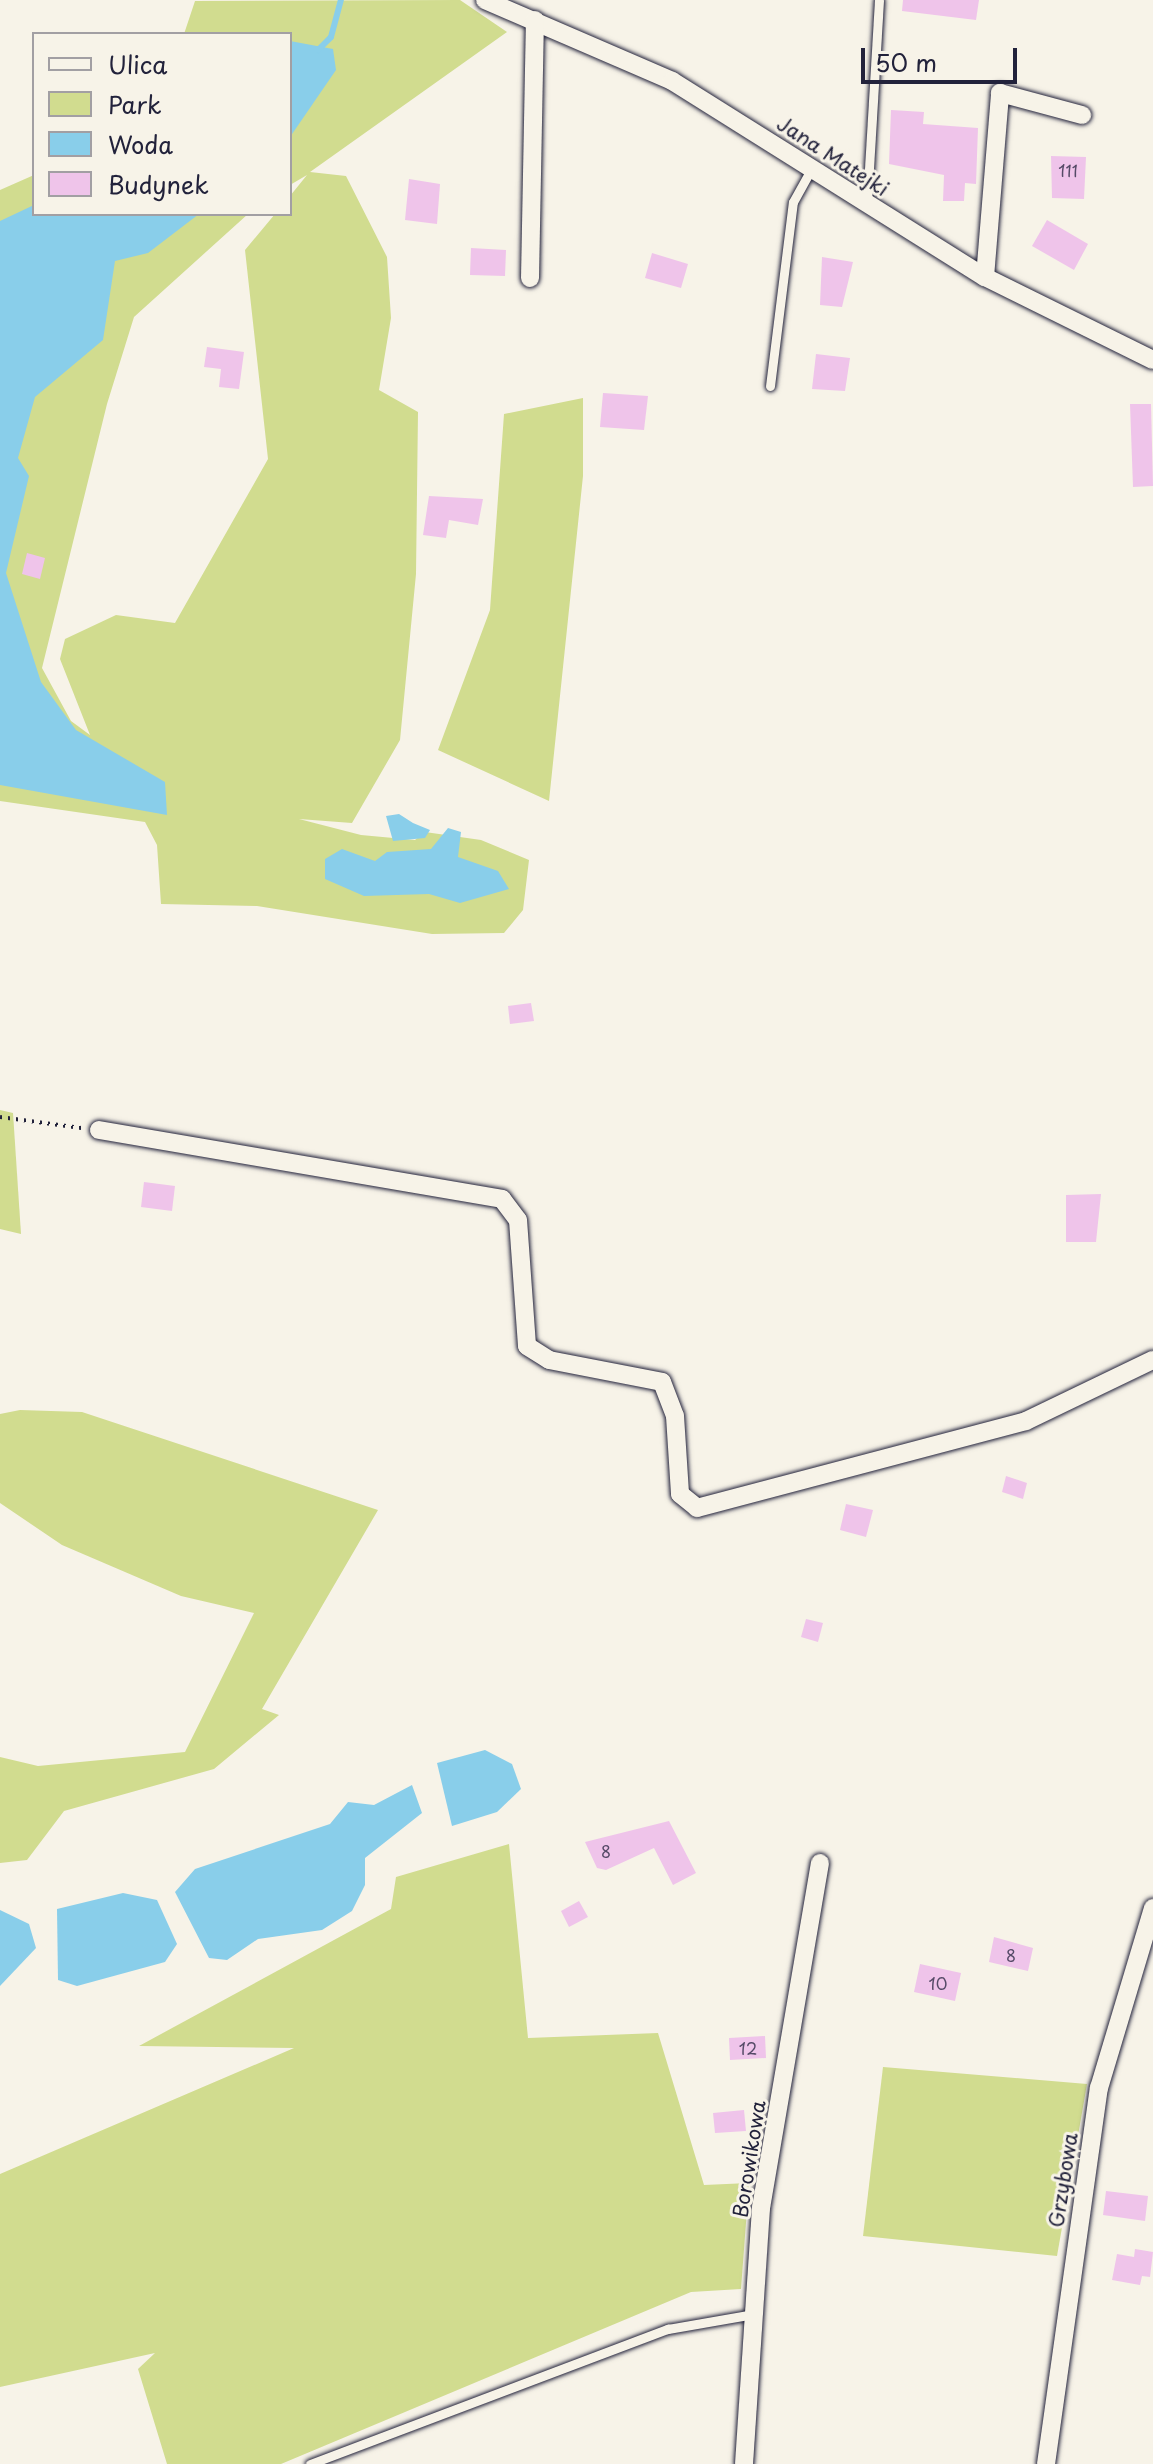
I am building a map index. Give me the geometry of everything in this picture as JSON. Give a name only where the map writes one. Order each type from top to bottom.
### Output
[{"type":"street","name":"Jana Matejki","points":[[485,0],[710,101],[810,171],[985,277],[1153,360]]},
{"type":"street","points":[[530,278],[535,20]]},
{"type":"street","points":[[985,277],[1000,93],[1082,115]]},
{"type":"street","points":[[99,1130],[502,1199],[518,1220],[527,1346],[549,1360],[662,1382],[675,1416],[680,1494],[697,1508],[1026,1421],[1153,1360]]},
{"type":"street","name":"Borowikowa","points":[[744,2464],[761,2208],[820,1863]]},
{"type":"street","name":"Grzybowa","points":[[1046,2464],[1099,2088],[1153,1908]]},
{"type":"lane","points":[[867,205],[879,0]]},
{"type":"lane","points":[[770,386],[793,202],[810,171]]},
{"type":"lane","points":[[310,2464],[668,2329],[754,2314]]},
{"type":"path","points":[[0,1117],[99,1130]]},
{"type":"green space","points":[[460,0],[507,32],[310,172],[346,176],[387,257],[391,318],[379,390],[418,412],[416,574],[400,740],[352,823],[299,819],[361,835],[415,840],[425,832],[481,840],[529,860],[523,910],[504,933],[432,934],[257,906],[161,904],[157,845],[145,822],[0,801],[0,190],[32,176],[32,216],[246,216],[134,317],[107,404],[42,668],[71,721],[90,735],[60,659],[65,639],[116,615],[175,623],[268,459],[245,250],[273,216],[292,216],[292,194],[307,175],[292,184],[292,32],[185,32],[195,1]]},
{"type":"green space","points":[[583,398],[583,476],[549,801],[438,750],[490,610],[504,414]]},
{"type":"green space","points":[[0,1110],[13,1113],[21,1234],[0,1229]]},
{"type":"green space","points":[[20,1410],[82,1412],[378,1510],[262,1709],[279,1715],[214,1769],[64,1811],[27,1860],[0,1863],[0,1757],[38,1766],[185,1752],[254,1613],[181,1596],[62,1545],[0,1503],[0,1414]]},
{"type":"green space","points":[[509,1844],[528,2038],[658,2033],[704,2185],[749,2183],[741,2289],[691,2292],[281,2464],[167,2464],[138,2369],[155,2353],[0,2387],[0,2174],[294,2048],[139,2046],[391,1909],[396,1877]]},
{"type":"green space","points":[[883,2067],[1087,2084],[1057,2256],[863,2236]]},
{"type":"water","points":[[292,41],[333,49],[336,70],[292,134]]},
{"type":"water","points":[[32,206],[32,216],[196,216],[148,253],[115,261],[103,340],[35,397],[18,458],[29,476],[6,573],[41,682],[76,730],[165,782],[167,815],[0,785],[0,221]]},
{"type":"water","points":[[399,814],[430,830],[425,838],[393,841],[386,816]]},
{"type":"water","points":[[448,828],[461,832],[458,857],[498,871],[509,889],[460,903],[429,894],[364,896],[325,879],[325,859],[342,849],[375,861],[387,852],[431,849]]},
{"type":"water","points":[[485,1750],[512,1764],[521,1789],[497,1812],[452,1826],[437,1763]]},
{"type":"water","points":[[412,1785],[422,1813],[365,1858],[365,1885],[352,1911],[322,1930],[258,1939],[227,1960],[209,1958],[175,1892],[195,1869],[330,1824],[348,1802],[374,1805]]},
{"type":"water","points":[[123,1893],[157,1900],[177,1944],[165,1962],[77,1986],[58,1980],[57,1909]]},
{"type":"water","points":[[0,1910],[29,1924],[36,1948],[0,1986]]},
{"type":"building","points":[[903,0],[979,0],[976,20],[902,11]]},
{"type":"building","points":[[891,110],[924,112],[923,124],[978,128],[976,184],[965,183],[964,201],[943,201],[944,175],[889,164]]},
{"type":"building","points":[[1051,156],[1086,157],[1084,199],[1052,198]]},
{"type":"building","points":[[409,179],[440,184],[437,224],[405,220]]},
{"type":"building","points":[[1047,220],[1088,244],[1074,270],[1032,246]]},
{"type":"building","points":[[471,248],[506,250],[505,276],[470,275]]},
{"type":"building","points":[[652,253],[688,264],[681,288],[645,278]]},
{"type":"building","points":[[822,257],[853,262],[842,307],[820,305]]},
{"type":"building","points":[[207,347],[244,352],[239,389],[219,387],[221,369],[204,367]]},
{"type":"building","points":[[816,354],[850,358],[845,391],[812,389]]},
{"type":"building","points":[[603,393],[648,396],[644,430],[600,427]]},
{"type":"building","points":[[1130,404],[1151,404],[1153,486],[1133,487]]},
{"type":"building","points":[[429,496],[483,499],[478,525],[449,520],[446,538],[423,535]]},
{"type":"building","points":[[27,553],[45,558],[40,579],[22,574]]},
{"type":"building","points":[[531,1003],[534,1021],[510,1024],[508,1006]]},
{"type":"building","points":[[144,1182],[175,1186],[172,1211],[141,1207]]},
{"type":"building","points":[[1101,1194],[1096,1242],[1066,1242],[1066,1195]]},
{"type":"building","points":[[1006,1476],[1027,1483],[1023,1499],[1002,1492]]},
{"type":"building","points":[[846,1504],[873,1510],[866,1537],[840,1530]]},
{"type":"building","points":[[806,1619],[823,1623],[818,1642],[801,1637]]},
{"type":"building","points":[[669,1821],[696,1873],[673,1885],[654,1848],[606,1870],[597,1868],[585,1842]]},
{"type":"building","points":[[579,1901],[588,1917],[569,1927],[561,1911]]},
{"type":"building","points":[[994,1937],[1033,1948],[1028,1971],[989,1962]]},
{"type":"building","points":[[920,1964],[961,1973],[955,2001],[914,1992]]},
{"type":"building","points":[[765,2036],[766,2058],[730,2060],[729,2038]]},
{"type":"building","points":[[744,2110],[746,2131],[715,2133],[713,2113]]},
{"type":"building","points":[[1106,2191],[1148,2196],[1145,2221],[1103,2215]]},
{"type":"building","points":[[1135,2249],[1153,2252],[1150,2277],[1142,2276],[1140,2285],[1112,2280],[1117,2254],[1134,2257]]},
{"type":"waterway","points":[[318,50],[331,37],[341,0]]}]
